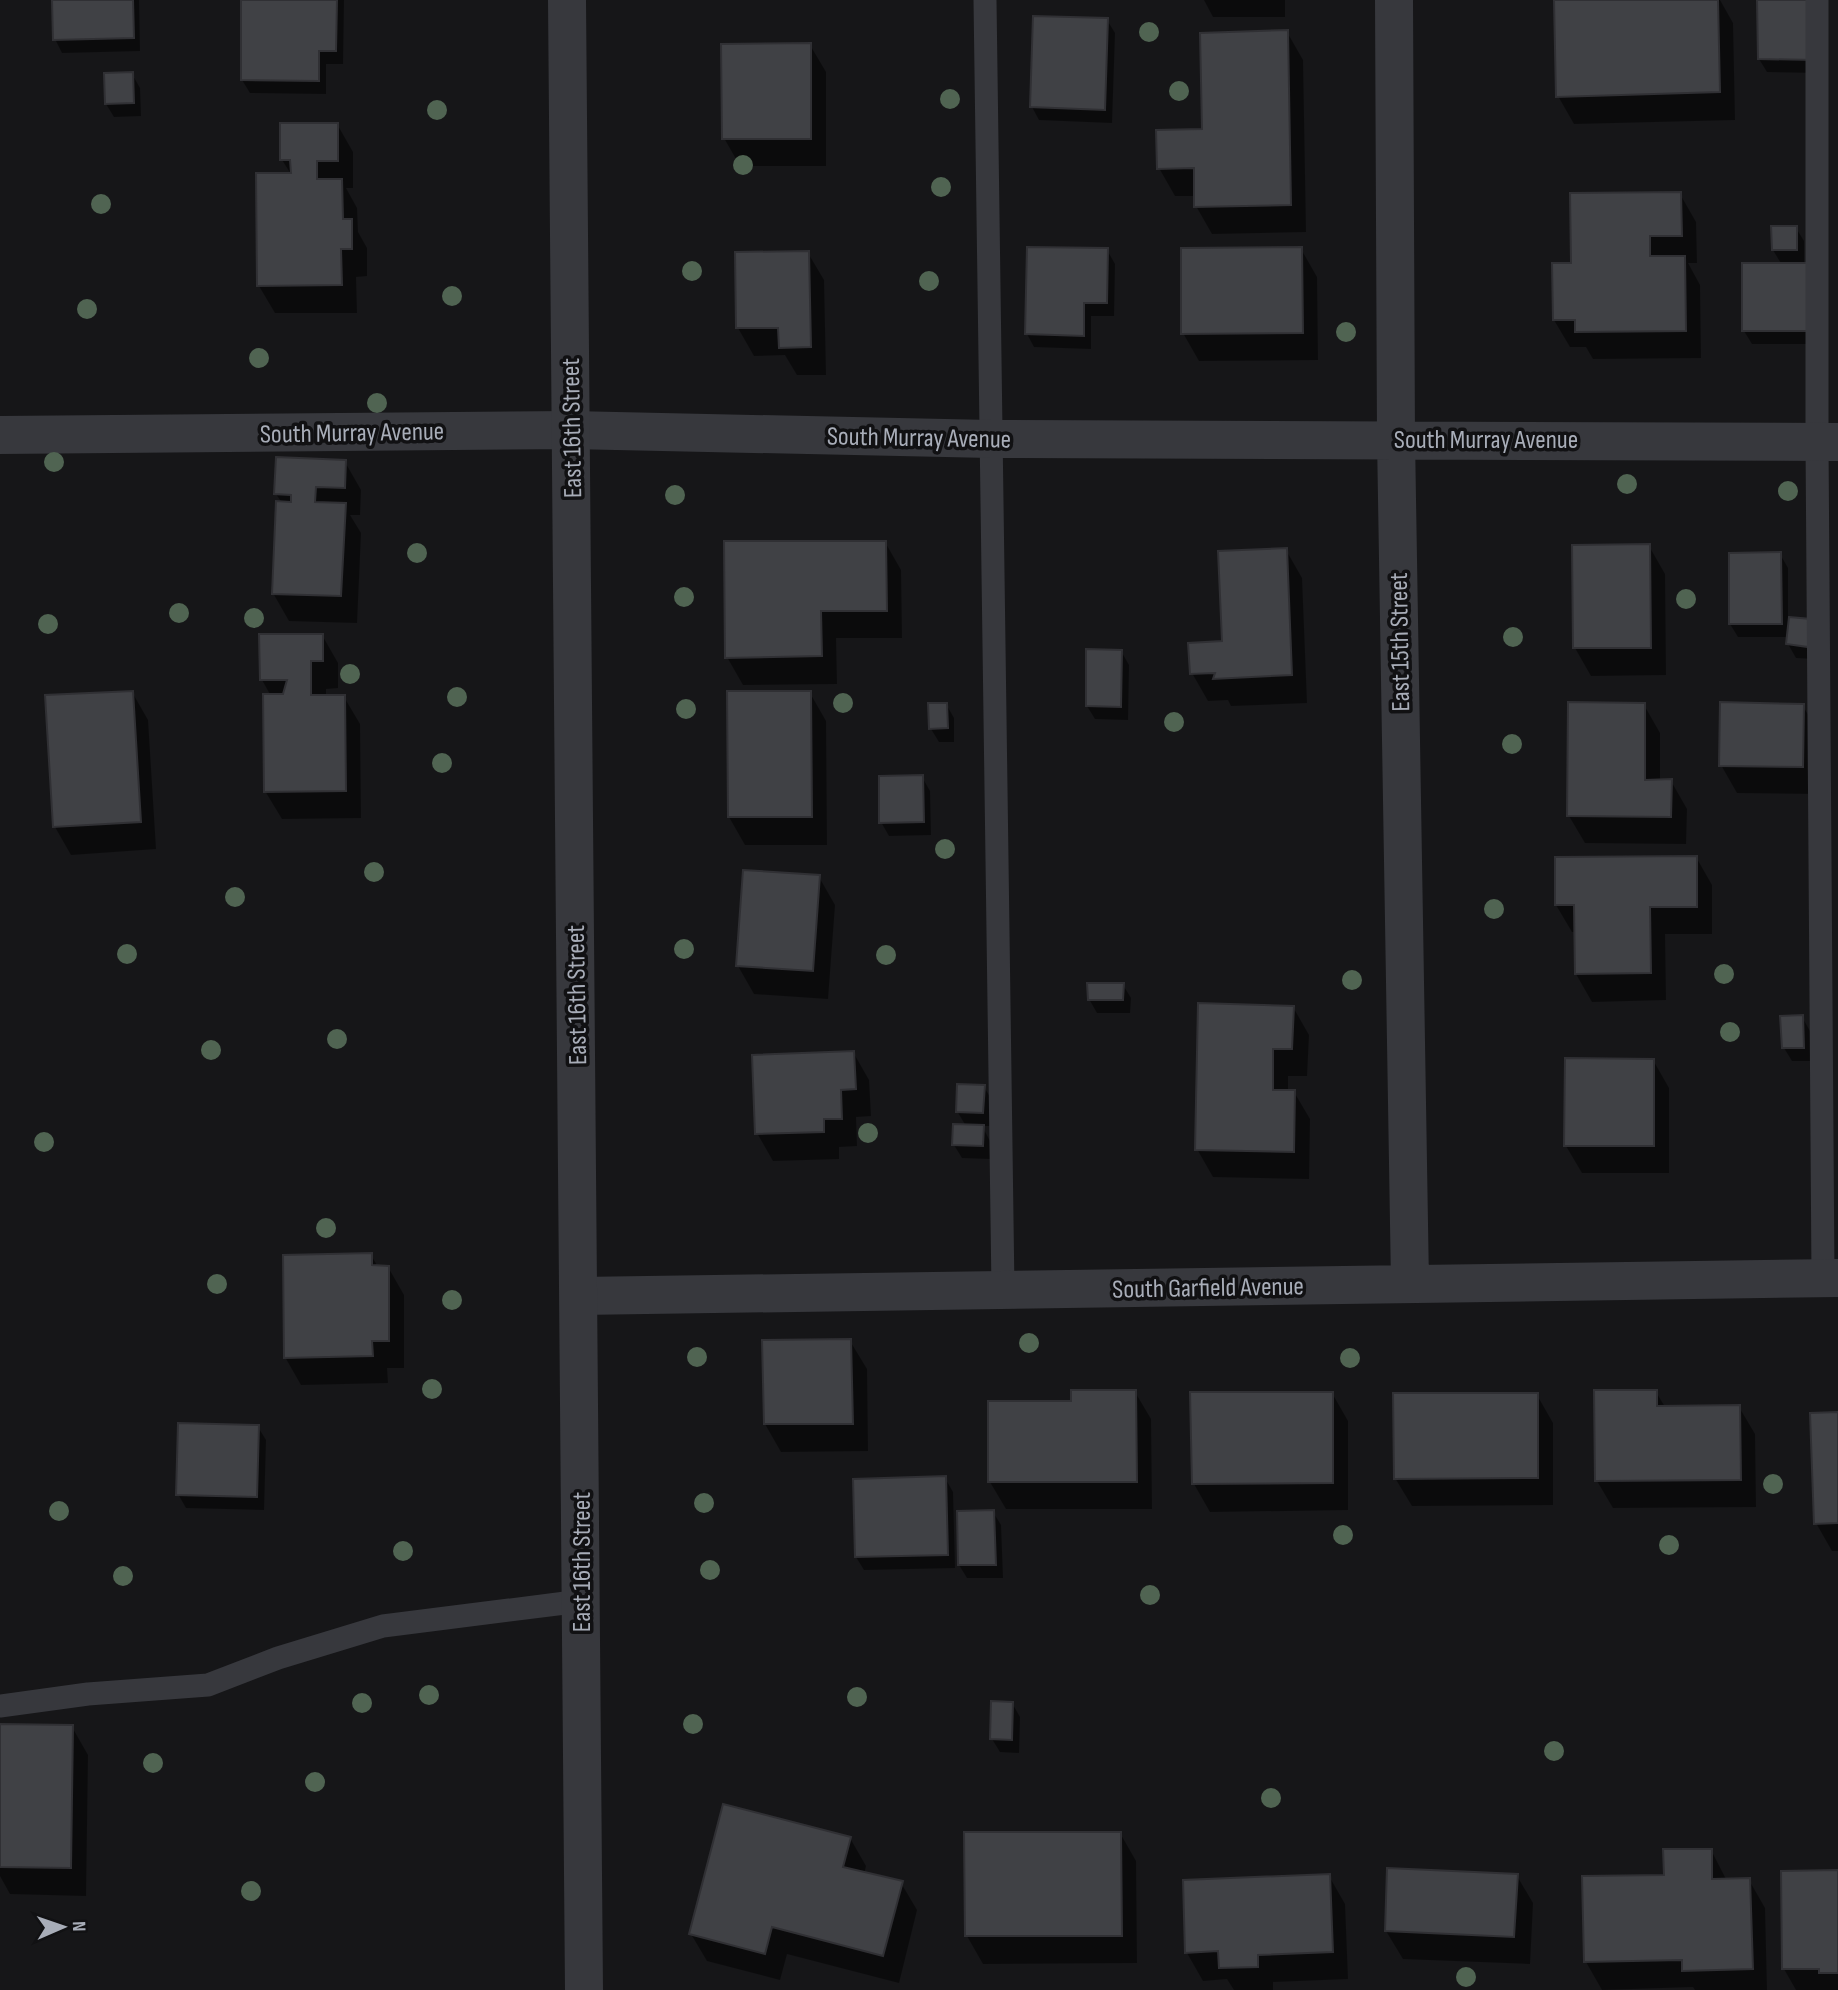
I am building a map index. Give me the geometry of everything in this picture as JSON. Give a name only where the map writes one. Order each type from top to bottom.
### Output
[{"type":"street","name":"East 16th Street","points":[[567,0],[584,1990]]},
{"type":"street","name":"East 15th Street","points":[[1394,0],[1396,439],[1410,1284]]},
{"type":"street","name":"South Murray Avenue","points":[[0,435],[571,430],[991,439],[1827,442]]},
{"type":"street","name":"South Garfield Avenue","points":[[579,1296],[1831,1278]]},
{"type":"lane","points":[[985,0],[1003,1290]]},
{"type":"lane","points":[[1817,0],[1827,442],[1831,1278]]},
{"type":"lane","points":[[0,1706],[88,1694],[208,1685],[278,1658],[383,1626],[581,1601]]},
{"type":"building","points":[[52,0],[133,0],[134,38],[53,40]]},
{"type":"building","points":[[241,0],[337,0],[336,51],[319,51],[319,81],[241,80]]},
{"type":"building","points":[[1554,0],[1718,0],[1720,92],[1556,97]]},
{"type":"building","points":[[1757,0],[1814,0],[1815,60],[1758,59]]},
{"type":"building","points":[[1033,16],[1108,18],[1105,110],[1030,107]]},
{"type":"building","points":[[1288,30],[1291,205],[1194,207],[1194,168],[1157,169],[1156,130],[1202,129],[1200,33]]},
{"type":"building","points":[[811,43],[811,139],[722,139],[721,44]]},
{"type":"building","points":[[133,72],[134,103],[105,104],[104,73]]},
{"type":"building","points":[[280,123],[338,123],[338,161],[317,161],[317,179],[342,179],[343,219],[352,219],[352,249],[341,249],[342,285],[257,286],[256,173],[291,173],[290,160],[280,160]]},
{"type":"building","points":[[1681,192],[1682,236],[1650,236],[1650,256],[1685,256],[1686,331],[1575,332],[1575,320],[1553,320],[1552,263],[1571,263],[1570,193]]},
{"type":"building","points":[[1771,226],[1797,226],[1797,250],[1772,250]]},
{"type":"building","points":[[1027,247],[1108,248],[1107,303],[1084,303],[1084,336],[1025,334]]},
{"type":"building","points":[[1302,247],[1303,333],[1181,334],[1181,248]]},
{"type":"building","points":[[809,251],[811,347],[779,348],[778,328],[736,328],[735,252]]},
{"type":"building","points":[[1742,263],[1812,263],[1812,331],[1742,331]]},
{"type":"building","points":[[276,457],[346,460],[345,488],[316,487],[315,502],[346,503],[341,596],[272,594],[276,501],[291,502],[291,495],[274,494]]},
{"type":"building","points":[[724,541],[886,541],[887,611],[821,611],[822,656],[725,658]]},
{"type":"building","points":[[1650,544],[1651,648],[1573,648],[1572,545]]},
{"type":"building","points":[[1287,548],[1292,675],[1213,679],[1215,673],[1190,674],[1188,643],[1222,641],[1218,551]]},
{"type":"building","points":[[1781,552],[1782,624],[1729,624],[1729,553]]},
{"type":"building","points":[[1789,617],[1811,619],[1808,647],[1786,644]]},
{"type":"building","points":[[259,634],[323,634],[323,661],[311,661],[311,695],[345,695],[346,791],[264,792],[263,694],[283,694],[287,680],[260,680]]},
{"type":"building","points":[[1086,649],[1122,650],[1121,707],[1086,706]]},
{"type":"building","points":[[133,691],[141,822],[53,827],[45,695]]},
{"type":"building","points":[[727,691],[811,691],[812,817],[728,817]]},
{"type":"building","points":[[1568,702],[1645,703],[1645,780],[1672,779],[1671,817],[1567,816]]},
{"type":"building","points":[[1720,702],[1804,704],[1803,767],[1719,766]]},
{"type":"building","points":[[928,703],[947,703],[948,728],[929,729]]},
{"type":"building","points":[[923,775],[924,822],[879,823],[879,776]]},
{"type":"building","points":[[1697,856],[1697,907],[1650,907],[1651,973],[1575,974],[1574,905],[1555,905],[1555,857]]},
{"type":"building","points":[[743,870],[820,875],[813,971],[736,966]]},
{"type":"building","points":[[1087,983],[1124,983],[1123,1000],[1088,1000]]},
{"type":"building","points":[[1198,1003],[1294,1006],[1292,1049],[1273,1049],[1273,1090],[1295,1090],[1294,1152],[1195,1150]]},
{"type":"building","points":[[1803,1015],[1804,1048],[1782,1048],[1780,1016]]},
{"type":"building","points":[[854,1051],[856,1089],[841,1090],[842,1119],[824,1119],[824,1132],[755,1134],[752,1055]]},
{"type":"building","points":[[1565,1058],[1654,1059],[1654,1146],[1564,1146]]},
{"type":"building","points":[[957,1084],[985,1085],[983,1113],[956,1112]]},
{"type":"building","points":[[953,1124],[984,1125],[983,1146],[952,1145]]},
{"type":"building","points":[[372,1253],[372,1265],[389,1266],[389,1341],[372,1341],[373,1356],[284,1358],[283,1255]]},
{"type":"building","points":[[851,1339],[853,1424],[764,1424],[762,1340]]},
{"type":"building","points":[[1071,1390],[1136,1390],[1137,1482],[988,1482],[988,1401],[1071,1401]]},
{"type":"building","points":[[1594,1390],[1657,1390],[1657,1406],[1740,1405],[1741,1480],[1595,1481]]},
{"type":"building","points":[[1190,1392],[1333,1392],[1333,1483],[1192,1484]]},
{"type":"building","points":[[1393,1393],[1538,1393],[1538,1478],[1394,1479]]},
{"type":"building","points":[[1838,1412],[1838,1523],[1814,1524],[1810,1413]]},
{"type":"building","points":[[178,1423],[259,1425],[257,1497],[176,1495]]},
{"type":"building","points":[[946,1476],[948,1555],[855,1557],[853,1479]]},
{"type":"building","points":[[994,1510],[996,1565],[958,1565],[957,1511]]},
{"type":"building","points":[[991,1701],[1013,1702],[1012,1740],[990,1739]]},
{"type":"building","points":[[0,1724],[73,1725],[71,1868],[0,1867]]},
{"type":"building","points":[[723,1804],[851,1837],[843,1867],[903,1881],[883,1956],[772,1927],[765,1954],[689,1934]]},
{"type":"building","points":[[964,1832],[1121,1832],[1122,1936],[965,1936]]},
{"type":"building","points":[[1663,1849],[1712,1849],[1712,1879],[1750,1878],[1753,1969],[1682,1971],[1682,1960],[1584,1962],[1582,1876],[1664,1875]]},
{"type":"building","points":[[1387,1868],[1518,1874],[1514,1937],[1385,1931]]},
{"type":"building","points":[[1838,1870],[1838,1973],[1819,1973],[1819,1969],[1782,1969],[1781,1871]]},
{"type":"building","points":[[1330,1874],[1333,1952],[1258,1955],[1258,1967],[1219,1968],[1218,1951],[1185,1953],[1183,1880]]}]
